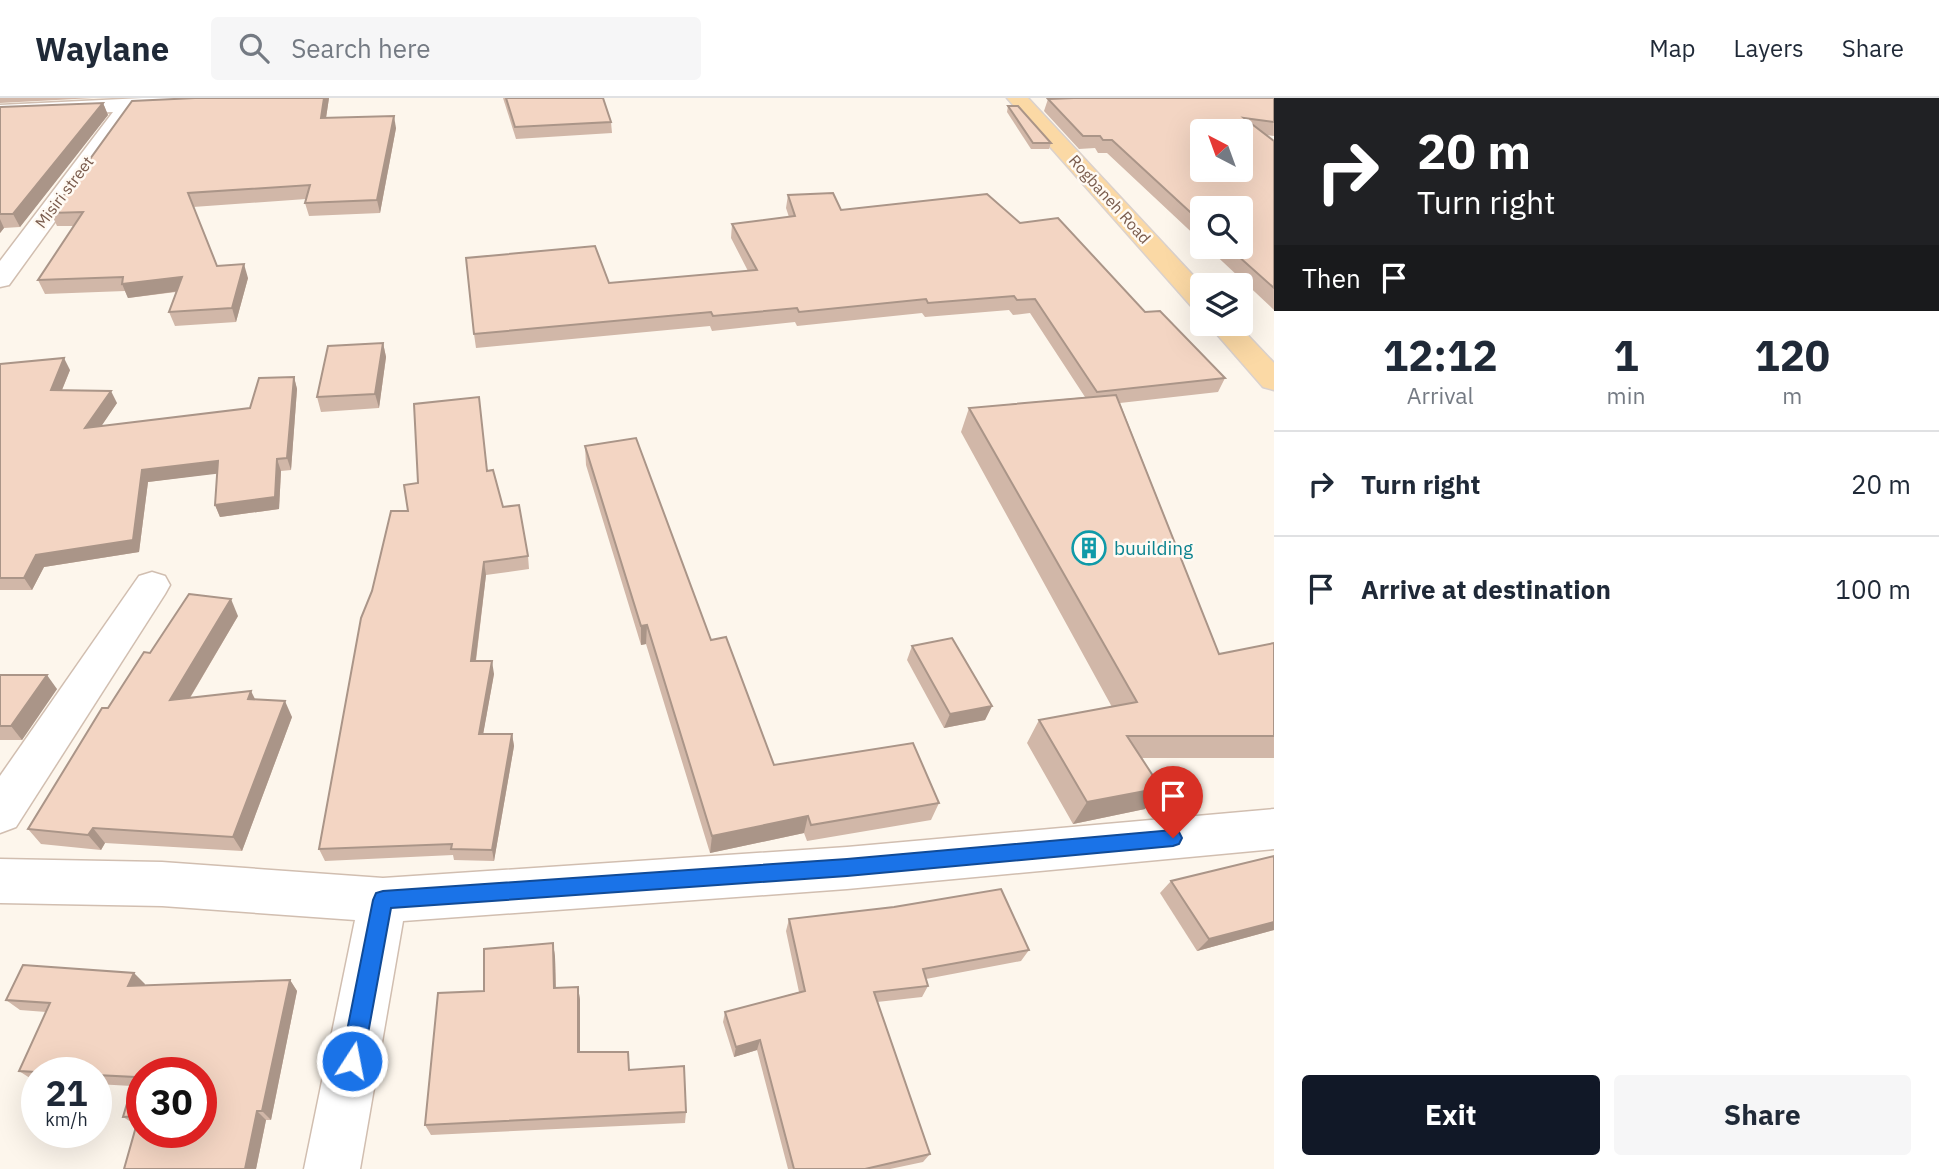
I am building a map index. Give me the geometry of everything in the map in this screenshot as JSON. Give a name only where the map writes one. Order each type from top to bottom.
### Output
[{"type":"main road","name":"Rogbaneh Road","points":[[1017,98],[1190,288]]},
{"type":"main road","points":[[1233,336],[1274,381]]},
{"type":"street","points":[[0,111],[270,98]]},
{"type":"street","name":"Misiri street","points":[[0,279],[129,105]]},
{"type":"street","points":[[0,813],[152,585]]},
{"type":"street","points":[[0,881],[162,884],[383,900],[847,868],[1274,830]]},
{"type":"street","points":[[332,1169],[383,900]]},
{"type":"building","points":[[324,98],[321,118],[394,116],[377,200],[305,203],[310,185],[188,193],[217,266],[244,264],[232,308],[169,312],[182,277],[122,284],[123,277],[38,280],[83,212],[51,213],[132,101]]},
{"type":"building","points":[[506,98],[603,98],[611,122],[515,127]]},
{"type":"building","points":[[1274,98],[1274,122],[1244,118],[1190,119],[1190,182],[1253,182],[1253,125],[1274,141],[1274,288],[1241,259],[1253,259],[1253,196],[1190,196],[1190,212],[1112,140],[1103,140],[1100,136],[1083,136],[1048,99]]},
{"type":"building","points":[[103,103],[13,214],[0,214],[0,107]]},
{"type":"building","points":[[1008,106],[1018,106],[1051,143],[1033,143]]},
{"type":"building","points":[[833,193],[841,210],[987,194],[1020,223],[1058,218],[1145,312],[1160,311],[1225,378],[1097,392],[1035,299],[1017,300],[1014,296],[928,303],[926,299],[799,312],[797,308],[713,316],[711,312],[474,334],[466,258],[595,246],[609,283],[757,270],[732,224],[795,216],[788,195]]},
{"type":"building","points":[[383,343],[375,394],[317,397],[328,346]]},
{"type":"building","points":[[64,358],[51,390],[111,391],[85,428],[250,408],[259,378],[294,377],[287,458],[277,459],[275,497],[215,505],[218,461],[142,470],[133,540],[36,555],[24,578],[0,578],[0,364]]},
{"type":"building","name":"buuilding","points":[[1116,395],[1219,654],[1274,643],[1274,736],[1127,736],[1161,788],[1087,802],[1039,720],[1137,702],[969,408]]},
{"type":"building","points":[[479,397],[487,471],[493,470],[503,507],[519,505],[528,556],[484,562],[471,661],[492,661],[479,734],[512,734],[492,850],[451,849],[452,844],[319,849],[361,618],[372,591],[391,511],[408,511],[404,485],[418,483],[414,404]]},
{"type":"building","points":[[636,438],[711,640],[726,637],[774,765],[913,743],[939,803],[811,825],[808,816],[712,836],[647,625],[641,626],[585,446]]},
{"type":"building","points":[[189,594],[231,599],[170,700],[251,691],[248,699],[285,701],[233,837],[93,828],[88,835],[28,829],[102,708],[108,708],[144,652],[150,653]]},
{"type":"building","points":[[952,638],[992,706],[950,714],[912,646]]},
{"type":"building","points":[[0,675],[47,675],[11,726],[0,726]]},
{"type":"building","points":[[1274,856],[1274,922],[1209,939],[1171,881]]},
{"type":"building","points":[[1001,889],[1029,950],[923,969],[928,986],[874,992],[930,1154],[865,1169],[794,1169],[760,1040],[736,1047],[725,1012],[805,991],[789,919],[894,907]]},
{"type":"building","points":[[553,943],[554,988],[578,987],[578,1052],[628,1052],[629,1070],[684,1066],[686,1112],[425,1125],[438,993],[484,991],[484,949]]},
{"type":"building","points":[[23,965],[134,973],[128,986],[290,980],[262,1111],[257,1111],[245,1169],[124,1169],[130,1148],[217,1148],[217,1057],[126,1057],[126,1077],[112,1076],[112,1057],[25,1057],[50,1003],[6,1000]]},
{"type":"place","name":"buuilding","points":[[1089,548]]},
{"type":"route","points":[[352,1061],[383,900],[847,868],[1173,838]]}]
